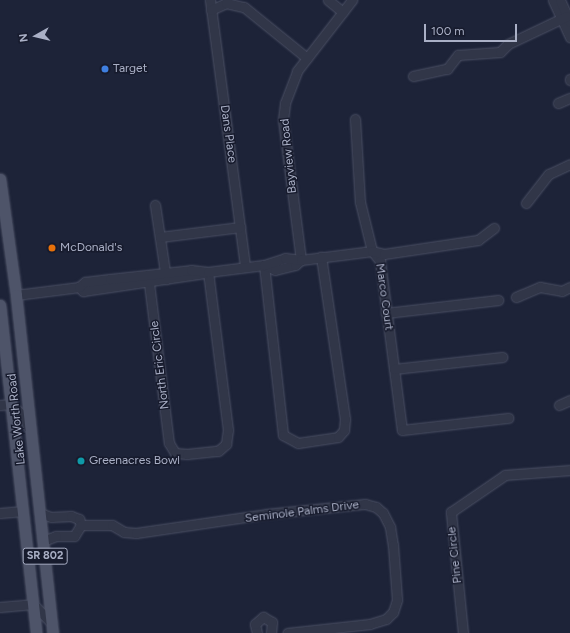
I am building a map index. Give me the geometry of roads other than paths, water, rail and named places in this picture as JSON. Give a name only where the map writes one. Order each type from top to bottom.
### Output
[{"type":"main road","name":"Lake Worth Road","points":[[0,178],[2,208],[16,295],[53,629]]},
{"type":"main road","name":"Lake Worth Road","points":[[0,305],[5,404],[23,511],[36,633]]},
{"type":"main road","points":[[23,511],[32,527],[38,591],[49,597]]},
{"type":"street","name":"Dans Place","points":[[210,0],[246,267]]},
{"type":"street","points":[[328,0],[342,12]]},
{"type":"street","name":"Bayview Road","points":[[301,260],[283,116],[293,79],[307,58],[352,0]]},
{"type":"street","points":[[553,0],[566,19]]},
{"type":"street","points":[[560,0],[570,37]]},
{"type":"street","points":[[211,10],[226,3],[244,7],[307,58]]},
{"type":"street","points":[[413,76],[446,69],[458,55],[500,52],[508,44],[566,19]]},
{"type":"street","points":[[558,103],[570,98]]},
{"type":"street","name":"Marco Court","points":[[355,119],[360,202],[372,251],[380,261],[402,430],[508,418]]},
{"type":"street","points":[[526,203],[549,174],[570,164]]},
{"type":"street","points":[[155,205],[166,278]]},
{"type":"street","points":[[160,237],[240,227]]},
{"type":"street","points":[[16,295],[78,287],[85,282],[166,278],[191,270],[208,272],[264,265],[275,270],[295,265],[301,260],[321,257],[372,251],[384,254],[478,240],[494,228]]},
{"type":"street","points":[[264,265],[284,435],[288,439],[298,443],[338,437],[344,430],[345,419],[321,257]]},
{"type":"street","name":"North Eric Circle","points":[[149,279],[169,443],[175,453],[218,451],[226,444],[228,430],[208,272]]},
{"type":"street","points":[[516,297],[540,287],[562,291],[570,287]]},
{"type":"street","points":[[386,313],[498,300]]},
{"type":"street","points":[[394,369],[502,357]]},
{"type":"street","points":[[559,405],[570,400]]},
{"type":"street","points":[[5,404],[24,417],[32,434]]},
{"type":"street","name":"Pine Circle","points":[[463,633],[451,512],[505,475],[570,470]]},
{"type":"street","name":"Seminole Palms Drive","points":[[40,513],[51,517],[72,516],[78,519],[81,525],[112,525],[124,532],[136,533],[266,514],[366,504],[376,507],[383,513],[393,545],[397,600],[393,612],[386,619],[370,624],[287,633]]},
{"type":"street","points":[[0,513],[23,511]]},
{"type":"street","points":[[43,541],[56,536],[74,536],[81,525]]},
{"type":"street","points":[[0,607],[33,604],[53,629]]},
{"type":"street","points":[[257,633],[255,624],[263,617],[272,622],[271,633],[275,633]]},
{"type":"place","name":"Target","points":[[105,69]]},
{"type":"place","name":"McDonald's","points":[[52,248]]},
{"type":"place","name":"Greenacres Bowl","points":[[81,461]]}]
